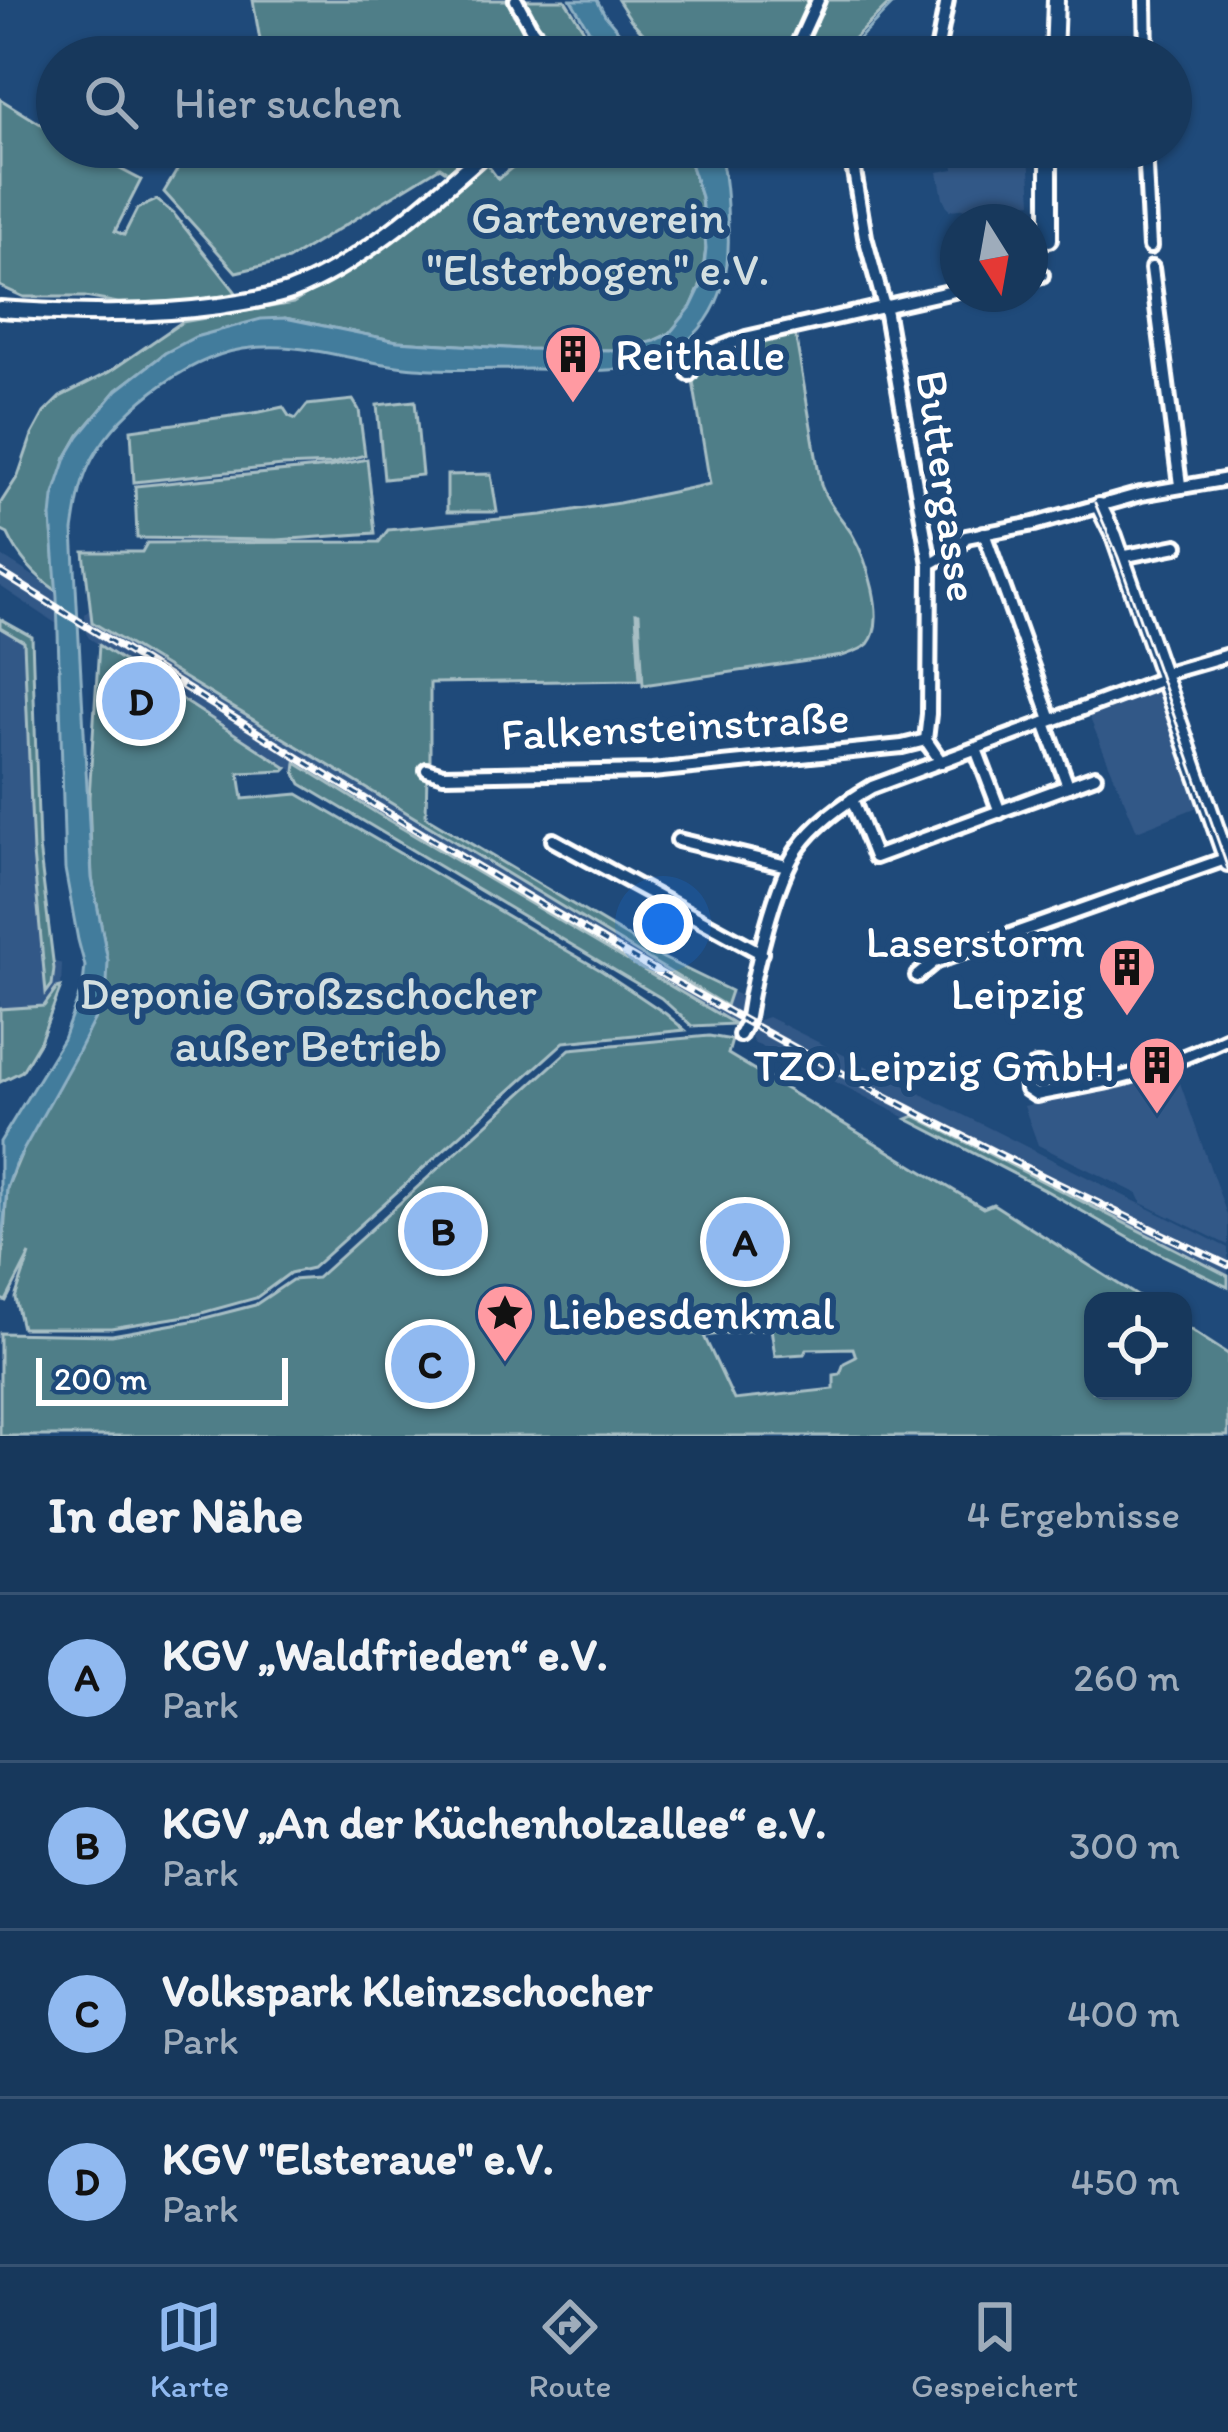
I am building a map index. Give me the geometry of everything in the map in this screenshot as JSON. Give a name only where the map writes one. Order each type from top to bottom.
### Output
[{"type":"main road","points":[[1055,36],[1056,0]]},
{"type":"main road","points":[[0,309],[155,313],[242,303],[288,292],[397,226],[466,168]]},
{"type":"main road","points":[[1049,168],[1049,239]]},
{"type":"main road","points":[[1100,506],[1227,860]]},
{"type":"street","points":[[516,0],[537,36]]},
{"type":"street","points":[[802,36],[818,0]]},
{"type":"street","points":[[940,36],[947,0]]},
{"type":"street","points":[[1145,0],[1146,36]]},
{"type":"street","name":"Buttergasse","points":[[854,168],[865,237],[884,305],[930,564],[926,740]]},
{"type":"street","points":[[1146,168],[1150,247]]},
{"type":"street","points":[[1152,268],[1180,485]]},
{"type":"street","points":[[689,374],[712,351],[746,338],[940,294]]},
{"type":"street","points":[[930,564],[956,549],[966,537],[1180,485],[1228,479]]},
{"type":"street","points":[[984,533],[1068,786]]},
{"type":"street","points":[[1121,556],[1177,546]]},
{"type":"street","points":[[744,1026],[788,866],[812,832],[851,799],[1162,676],[1228,655]]},
{"type":"street","points":[[926,740],[941,762]]},
{"type":"street","name":"Falkensteinstraße","points":[[427,770],[442,775],[652,771],[926,740]]},
{"type":"street","points":[[976,748],[1000,812]]},
{"type":"street","points":[[851,799],[875,856],[1095,776]]},
{"type":"street","points":[[678,839],[788,866]]},
{"type":"street","points":[[553,840],[761,953]]},
{"type":"street","points":[[916,976],[934,962],[1227,860]]},
{"type":"street","points":[[1066,1089],[1123,1078],[1228,1038]]},
{"type":"shaded area","points":[[571,0],[597,0],[622,36],[590,32]]},
{"type":"shaded area","points":[[692,168],[723,168],[728,229],[724,279],[717,301],[692,337],[652,361],[592,371],[460,370],[393,366],[287,347],[243,349],[198,364],[152,392],[99,448],[82,483],[73,531],[92,878],[108,961],[107,984],[97,1014],[15,1165],[7,1188],[0,1266],[0,1142],[63,1039],[85,966],[65,869],[51,517],[66,458],[79,436],[117,390],[165,353],[195,337],[261,319],[285,318],[397,341],[521,349],[614,350],[655,341],[670,333],[702,284],[706,248],[701,197]]},
{"type":"shaded area","points":[[1030,168],[1032,202],[946,204],[938,172]]},
{"type":"shaded area","points":[[0,555],[57,591],[57,624],[0,586]]},
{"type":"shaded area","points":[[90,609],[434,822],[663,958],[739,995],[735,1024],[692,1026],[661,998],[301,784],[295,772],[89,638],[85,614]]},
{"type":"shaded area","points":[[0,628],[24,642],[33,836],[40,835],[52,961],[62,964],[61,987],[40,1041],[22,1071],[0,1081]]},
{"type":"shaded area","points":[[1160,690],[1200,806],[1137,831],[1089,716]]},
{"type":"shaded area","points":[[768,1017],[1228,1248],[1228,1287],[755,1044],[751,1038],[759,1020]]},
{"type":"shaded area","points":[[1174,1066],[1228,1218],[1228,1245],[1038,1145],[1024,1106]]},
{"type":"green space","points":[[253,0],[509,0],[529,36],[259,36]]},
{"type":"green space","points":[[520,0],[565,0],[588,36],[542,36]]},
{"type":"green space","points":[[618,0],[812,0],[796,36],[646,36]]},
{"type":"green space","points":[[824,0],[893,0],[856,36],[807,36]]},
{"type":"green space","points":[[0,99],[36,121],[36,168],[118,168],[141,180],[115,231],[124,235],[137,209],[157,200],[174,214],[238,295],[118,303],[85,297],[24,297],[0,286]]},
{"type":"green space","points":[[178,168],[438,168],[288,260],[236,272],[164,192]]},
{"type":"green space","name":"Gartenverein \"Elsterbogen\" e.V.","points":[[480,168],[490,168],[498,179],[511,168],[692,168],[701,197],[706,248],[701,284],[691,307],[670,333],[642,346],[614,350],[397,341],[285,318],[165,353],[117,390],[66,458],[51,517],[57,591],[35,573],[8,534],[0,530],[0,504],[18,476],[44,413],[60,397],[109,372],[182,322],[293,303],[433,209]]},
{"type":"green space","points":[[793,321],[821,485],[858,545],[873,589],[876,620],[868,644],[842,656],[643,685],[636,613],[640,680],[430,683],[426,817],[663,958],[731,991],[726,1006],[92,622],[84,552],[142,552],[147,543],[379,542],[388,530],[542,515],[710,484],[687,360],[725,339]]},
{"type":"green space","points":[[353,400],[359,410],[365,455],[332,464],[134,482],[131,430],[283,407],[296,419],[307,405]]},
{"type":"green space","points":[[415,401],[422,475],[384,479],[377,405]]},
{"type":"green space","points":[[367,459],[375,533],[277,540],[137,538],[135,486]]},
{"type":"green space","points":[[491,474],[497,512],[447,512],[447,475]]},
{"type":"green space","points":[[0,619],[32,637],[39,847],[54,969],[46,993],[33,853],[24,642],[0,628]]},
{"type":"green space","name":"Deponie Großzschocher außer Betrieb","points":[[99,645],[287,768],[239,773],[243,799],[298,794],[602,971],[685,1030],[564,1042],[312,1268],[290,1273],[256,1298],[198,1314],[111,1328],[22,1328],[15,1298],[30,1254],[6,1301],[0,1299],[7,1188],[28,1138],[97,1014],[108,961],[92,878],[89,797]]},
{"type":"green space","points":[[296,763],[735,1024],[692,1026],[661,998],[301,784]]},
{"type":"green space","points":[[61,987],[40,1041],[22,1071],[0,1082],[0,1009],[44,1006]]},
{"type":"green space","points":[[709,1036],[732,1040],[728,1054],[983,1208],[993,1204],[1131,1292],[1084,1292],[1084,1400],[1192,1400],[1192,1331],[1228,1354],[1228,1436],[0,1436],[0,1333],[112,1335],[255,1305],[292,1280],[317,1278],[570,1049]],"holes":[[[771,1328],[775,1356],[804,1354],[807,1349],[853,1348],[856,1357],[834,1375],[834,1389],[734,1400],[704,1336]]]},
{"type":"green space","points":[[915,1116],[1228,1276],[1228,1287],[907,1119]]},
{"type":"waterway","points":[[862,36],[897,0]]},
{"type":"tram line","points":[[1095,503],[1228,869]]},
{"type":"railway","points":[[0,572],[640,962],[916,1112],[1228,1265]]},
{"type":"place","name":"Reithalle","points":[[573,405]]},
{"type":"place","name":"KGV \"Elsteraue\" e.V.","points":[[141,701]]},
{"type":"place","name":"Laserstorm Leipzig","points":[[1127,1018]]},
{"type":"place","name":"TZO Leipzig GmbH","points":[[1157,1116]]},
{"type":"place","name":"KGV „An der Küchenholzallee“ e.V.","points":[[443,1231]]},
{"type":"place","name":"KGV „Waldfrieden“ e.V.","points":[[745,1242]]},
{"type":"place","name":"Volkspark Kleinzschocher","points":[[430,1364]]},
{"type":"place","name":"Liebesdenkmal","points":[[505,1364]]}]
